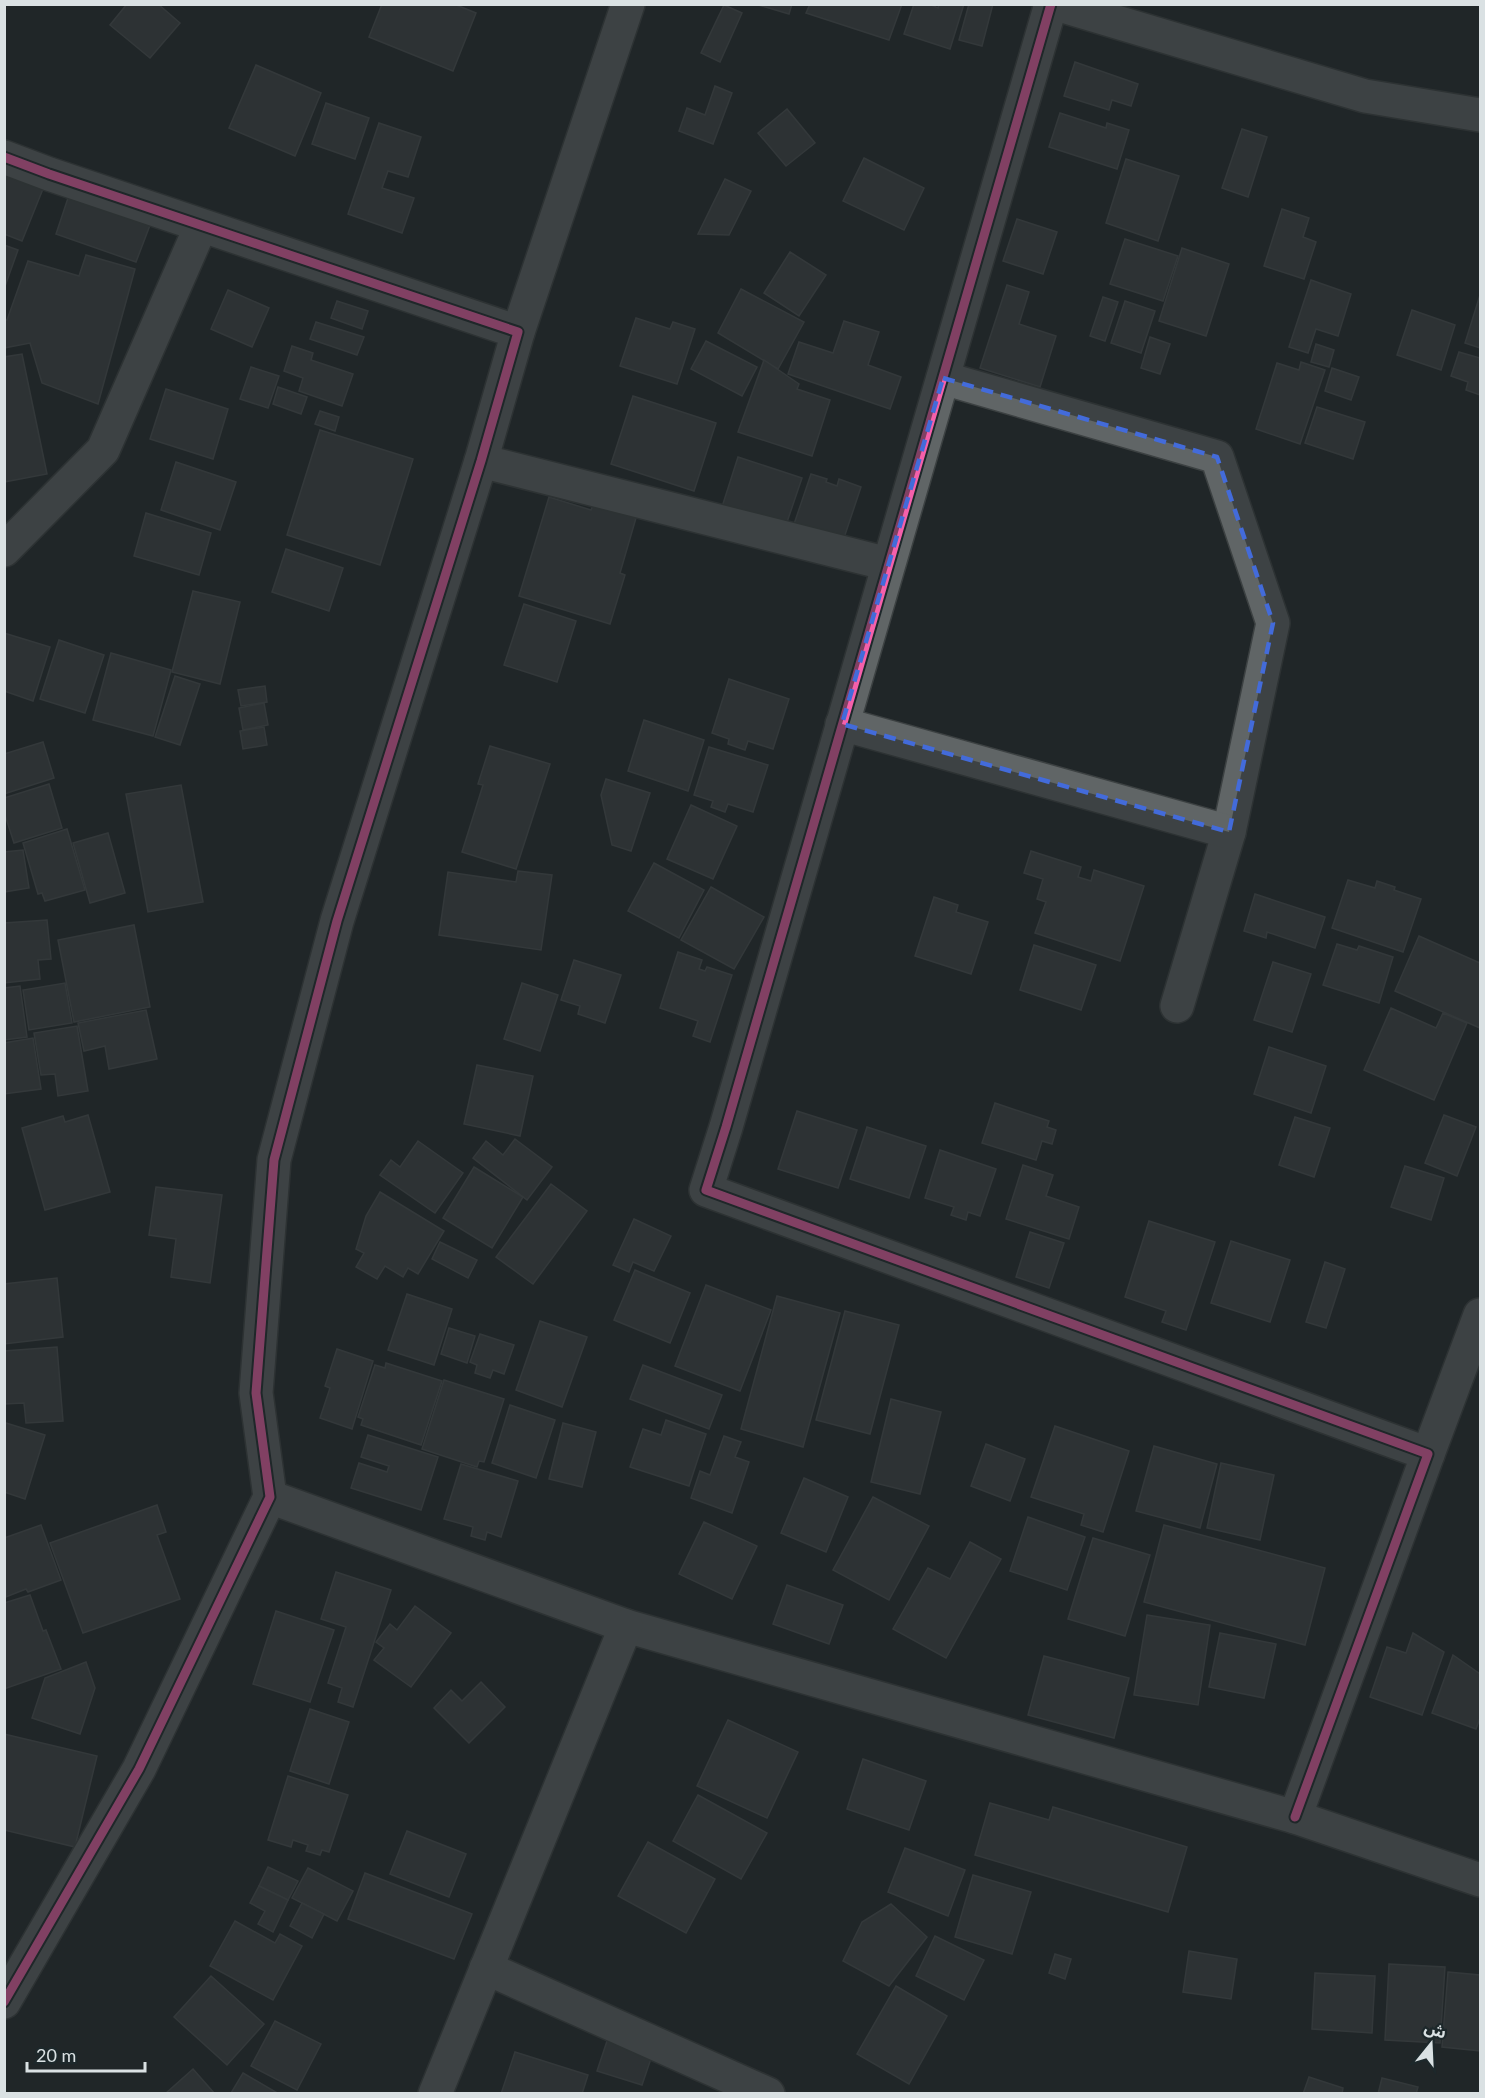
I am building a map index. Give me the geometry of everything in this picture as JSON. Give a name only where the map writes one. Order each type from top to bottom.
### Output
[{"type":"street","points":[[4,2002],[139,1769],[270,1497],[256,1393],[274,1160],[337,921],[518,333],[628,4]]},
{"type":"street","points":[[1051,4],[706,1190],[1428,1454]]},
{"type":"street","points":[[1056,4],[1365,96],[1480,115]]},
{"type":"street","points":[[4,157],[518,333]]},
{"type":"street","points":[[4,550],[103,450],[201,226]]},
{"type":"street","points":[[943,378],[1217,457],[1273,622],[1229,832],[1178,1006]]},
{"type":"street","points":[[480,461],[888,564]]},
{"type":"street","points":[[842,724],[1229,832]]},
{"type":"street","points":[[1295,1817],[1480,1314]]},
{"type":"street","points":[[270,1497],[626,1626],[1295,1817],[1480,1880]]},
{"type":"street","points":[[435,2094],[626,1626]]},
{"type":"street","points":[[486,1968],[768,2094]]},
{"type":"highlighted area","points":[[943,378],[1217,457],[1273,623],[1229,832],[842,724]]},
{"type":"building","points":[[127,4],[158,4],[180,23],[150,58],[110,25]]},
{"type":"building","points":[[382,4],[454,4],[476,13],[453,71],[369,37]]},
{"type":"building","points":[[755,4],[792,4],[789,14]]},
{"type":"building","points":[[810,4],[902,4],[889,40],[806,13]]},
{"type":"building","points":[[914,4],[929,4],[938,8],[939,4],[964,4],[950,49],[904,34]]},
{"type":"building","points":[[969,4],[993,4],[982,46],[959,40]]},
{"type":"building","points":[[724,5],[742,13],[720,62],[701,53]]},
{"type":"building","points":[[1075,62],[1138,84],[1131,106],[1112,100],[1109,110],[1064,96]]},
{"type":"building","points":[[256,65],[321,93],[295,156],[229,128]]},
{"type":"building","points":[[715,86],[732,93],[713,144],[679,131],[687,108],[705,115]]},
{"type":"building","points":[[326,103],[369,118],[355,159],[312,144]]},
{"type":"building","points":[[787,109],[815,143],[786,166],[758,133]]},
{"type":"building","points":[[1060,113],[1106,128],[1107,123],[1129,130],[1117,169],[1049,147]]},
{"type":"building","points":[[379,123],[421,137],[408,177],[388,171],[382,188],[414,198],[402,233],[348,214]]},
{"type":"building","points":[[1242,129],[1267,137],[1248,197],[1222,188]]},
{"type":"building","points":[[864,158],[924,188],[904,230],[843,201]]},
{"type":"building","points":[[1126,159],[1179,176],[1158,241],[1106,223]]},
{"type":"building","points":[[4,161],[49,174],[22,241],[4,234]]},
{"type":"building","points":[[725,179],[751,191],[729,235],[698,234]]},
{"type":"building","points":[[70,192],[152,220],[136,262],[56,234]]},
{"type":"building","points":[[1282,209],[1309,218],[1303,237],[1316,242],[1304,279],[1264,266]]},
{"type":"building","points":[[1017,219],[1057,232],[1043,274],[1003,261]]},
{"type":"building","points":[[1125,239],[1178,256],[1163,301],[1110,284]]},
{"type":"building","points":[[4,245],[18,250],[4,289]]},
{"type":"building","points":[[1182,248],[1229,264],[1206,336],[1159,321]]},
{"type":"building","points":[[790,252],[826,275],[799,316],[764,293]]},
{"type":"building","points":[[86,255],[135,269],[98,404],[42,383],[30,343],[4,348],[4,320],[7,320],[28,261],[79,276]]},
{"type":"building","points":[[1311,280],[1351,294],[1338,336],[1316,329],[1308,353],[1289,347]]},
{"type":"building","points":[[1007,285],[1029,292],[1019,324],[1056,336],[1040,387],[980,368]]},
{"type":"building","points":[[741,289],[804,322],[778,369],[718,333]]},
{"type":"building","points":[[228,290],[269,308],[252,347],[211,329]]},
{"type":"building","points":[[1480,295],[1480,348],[1465,343]]},
{"type":"building","points":[[1103,297],[1118,302],[1105,341],[1090,336]]},
{"type":"building","points":[[337,301],[368,311],[362,329],[331,318]]},
{"type":"building","points":[[1125,301],[1155,311],[1141,353],[1111,343]]},
{"type":"building","points":[[1412,310],[1455,325],[1441,370],[1397,355]]},
{"type":"building","points":[[636,318],[670,329],[673,322],[695,329],[677,384],[620,366]]},
{"type":"building","points":[[844,321],[879,332],[868,365],[901,377],[890,409],[788,374],[799,342],[833,353]]},
{"type":"building","points":[[316,322],[364,337],[357,355],[310,339]]},
{"type":"building","points":[[1150,337],[1170,344],[1160,374],[1141,368]]},
{"type":"building","points":[[706,341],[757,367],[742,396],[691,369]]},
{"type":"building","points":[[1316,344],[1334,350],[1329,367],[1311,362]]},
{"type":"building","points":[[292,346],[313,353],[311,360],[353,374],[342,406],[299,391],[303,378],[284,371]]},
{"type":"building","points":[[1459,352],[1480,358],[1480,395],[1466,390],[1468,382],[1451,376]]},
{"type":"building","points":[[22,354],[47,474],[4,482],[4,357]]},
{"type":"building","points":[[764,360],[799,384],[797,389],[830,400],[812,456],[738,432]]},
{"type":"building","points":[[1301,362],[1325,370],[1300,444],[1256,429],[1277,363],[1299,370]]},
{"type":"building","points":[[251,367],[279,376],[268,408],[240,399]]},
{"type":"building","points":[[1332,368],[1359,377],[1351,400],[1325,391]]},
{"type":"building","points":[[278,387],[307,397],[301,414],[273,404]]},
{"type":"building","points":[[166,389],[228,409],[213,459],[150,439]]},
{"type":"building","points":[[633,396],[716,423],[694,491],[611,464]]},
{"type":"building","points":[[1317,407],[1365,422],[1353,459],[1305,443]]},
{"type":"building","points":[[320,411],[339,417],[335,431],[315,424]]},
{"type":"building","points":[[320,430],[413,459],[380,565],[287,535]]},
{"type":"building","points":[[738,457],[802,478],[784,531],[721,510]]},
{"type":"building","points":[[176,462],[236,482],[220,530],[161,510]]},
{"type":"building","points":[[811,474],[827,479],[826,482],[837,486],[839,479],[861,487],[843,541],[792,530]]},
{"type":"building","points":[[549,497],[591,510],[593,505],[636,518],[620,573],[625,575],[610,624],[519,596]]},
{"type":"building","points":[[146,513],[211,533],[199,575],[134,556]]},
{"type":"building","points":[[286,549],[343,568],[329,611],[272,592]]},
{"type":"building","points":[[193,591],[240,602],[220,684],[172,672]]},
{"type":"building","points":[[524,604],[576,621],[557,682],[504,665]]},
{"type":"building","points":[[4,633],[50,647],[33,701],[4,691]]},
{"type":"building","points":[[59,640],[104,655],[85,713],[40,699]]},
{"type":"building","points":[[111,653],[171,670],[153,736],[93,720]]},
{"type":"building","points":[[175,676],[200,684],[180,745],[155,737]]},
{"type":"building","points":[[729,679],[789,699],[773,749],[748,741],[745,750],[728,744],[729,739],[712,733]]},
{"type":"building","points":[[265,686],[267,702],[241,706],[238,690]]},
{"type":"building","points":[[264,703],[268,725],[243,730],[239,708]]},
{"type":"building","points":[[644,720],[704,740],[688,791],[628,771]]},
{"type":"building","points":[[264,727],[267,745],[243,749],[240,731]]},
{"type":"building","points":[[43,742],[54,778],[4,794],[4,754]]},
{"type":"building","points":[[490,746],[550,764],[516,869],[462,852],[483,785],[478,784]]},
{"type":"building","points":[[709,747],[768,765],[753,812],[728,804],[725,812],[711,807],[713,801],[694,795]]},
{"type":"building","points":[[606,779],[650,793],[631,851],[612,845],[601,795]]},
{"type":"building","points":[[49,784],[62,828],[14,843],[4,812],[4,798]]},
{"type":"building","points":[[181,785],[203,902],[148,912],[126,794]]},
{"type":"building","points":[[691,805],[737,826],[713,879],[667,859]]},
{"type":"building","points":[[67,829],[85,890],[45,901],[42,893],[38,894],[23,843]]},
{"type":"building","points":[[108,833],[125,893],[90,903],[73,843]]},
{"type":"building","points":[[23,850],[29,888],[4,892],[4,852]]},
{"type":"building","points":[[1031,851],[1081,867],[1078,877],[1091,881],[1094,870],[1144,886],[1120,961],[1035,933],[1046,902],[1037,899],[1043,879],[1024,873]]},
{"type":"building","points":[[654,863],[704,890],[679,938],[628,911]]},
{"type":"building","points":[[518,871],[552,875],[541,950],[439,935],[448,872],[516,882]]},
{"type":"building","points":[[1348,880],[1375,888],[1377,881],[1395,887],[1394,890],[1421,899],[1403,952],[1332,928]]},
{"type":"building","points":[[711,887],[764,917],[734,969],[681,940]]},
{"type":"building","points":[[1255,894],[1325,917],[1315,948],[1267,932],[1266,938],[1244,931]]},
{"type":"building","points":[[934,897],[958,905],[956,912],[988,922],[971,974],[915,956]]},
{"type":"building","points":[[47,920],[51,959],[38,960],[40,979],[4,983],[4,923]]},
{"type":"building","points":[[134,925],[150,1007],[74,1022],[58,940]]},
{"type":"building","points":[[1419,936],[1480,963],[1480,1028],[1395,991]]},
{"type":"building","points":[[1337,944],[1357,950],[1359,946],[1393,957],[1379,1003],[1323,985]]},
{"type":"building","points":[[1034,945],[1096,965],[1081,1010],[1020,990]]},
{"type":"building","points":[[678,952],[702,960],[699,969],[705,971],[707,967],[732,975],[710,1042],[693,1036],[698,1021],[660,1008]]},
{"type":"building","points":[[574,960],[621,975],[605,1023],[578,1014],[580,1006],[561,1000]]},
{"type":"building","points":[[1273,962],[1311,974],[1292,1032],[1254,1020]]},
{"type":"building","points":[[65,983],[72,1023],[29,1030],[23,990]]},
{"type":"building","points":[[522,983],[558,995],[540,1051],[504,1039]]},
{"type":"building","points":[[20,986],[27,1037],[4,1040],[4,988]]},
{"type":"building","points":[[1391,1008],[1436,1028],[1443,1013],[1467,1023],[1434,1100],[1364,1070]]},
{"type":"building","points":[[146,1010],[157,1059],[109,1069],[105,1046],[84,1051],[78,1023]]},
{"type":"building","points":[[77,1026],[88,1091],[58,1096],[55,1074],[41,1075],[34,1033]]},
{"type":"building","points":[[33,1038],[41,1089],[4,1094],[4,1043]]},
{"type":"building","points":[[1269,1047],[1326,1066],[1311,1113],[1254,1094]]},
{"type":"building","points":[[477,1065],[533,1076],[520,1136],[464,1124]]},
{"type":"building","points":[[995,1103],[1049,1121],[1047,1127],[1056,1130],[1052,1144],[1042,1141],[1036,1160],[982,1143]]},
{"type":"building","points":[[797,1111],[857,1130],[838,1188],[778,1169]]},
{"type":"building","points":[[88,1115],[110,1192],[45,1210],[22,1128],[63,1116],[65,1122]]},
{"type":"building","points":[[1444,1115],[1476,1127],[1457,1176],[1425,1163]]},
{"type":"building","points":[[1295,1117],[1330,1128],[1314,1177],[1279,1165]]},
{"type":"building","points":[[867,1127],[926,1146],[909,1198],[850,1179]]},
{"type":"building","points":[[515,1139],[552,1167],[527,1200],[473,1158],[486,1141],[503,1155]]},
{"type":"building","points":[[418,1141],[463,1173],[435,1213],[380,1175],[391,1160],[400,1167]]},
{"type":"building","points":[[940,1150],[996,1169],[980,1216],[968,1212],[966,1220],[951,1215],[954,1207],[925,1198]]},
{"type":"building","points":[[1023,1165],[1053,1175],[1046,1196],[1079,1207],[1069,1239],[1006,1219]]},
{"type":"building","points":[[1405,1166],[1444,1178],[1431,1220],[1391,1207]]},
{"type":"building","points":[[474,1167],[523,1197],[492,1248],[443,1218]]},
{"type":"building","points":[[551,1184],[587,1211],[533,1284],[496,1257]]},
{"type":"building","points":[[156,1187],[222,1195],[210,1283],[171,1277],[176,1239],[149,1235]]},
{"type":"building","points":[[380,1192],[444,1231],[418,1274],[408,1268],[403,1277],[385,1266],[377,1279],[356,1267],[364,1253],[356,1249],[366,1216]]},
{"type":"building","points":[[634,1219],[671,1236],[654,1271],[633,1262],[629,1272],[613,1265]]},
{"type":"building","points":[[1149,1221],[1215,1242],[1186,1330],[1162,1322],[1166,1311],[1125,1297]]},
{"type":"building","points":[[1030,1232],[1064,1243],[1049,1288],[1016,1277]]},
{"type":"building","points":[[1231,1241],[1290,1260],[1270,1322],[1211,1303]]},
{"type":"building","points":[[440,1242],[477,1260],[468,1278],[432,1259]]},
{"type":"building","points":[[1325,1262],[1345,1269],[1326,1328],[1306,1322]]},
{"type":"building","points":[[635,1270],[690,1293],[670,1343],[614,1320]]},
{"type":"building","points":[[57,1278],[63,1337],[4,1344],[4,1284]]},
{"type":"building","points":[[706,1285],[771,1310],[740,1391],[675,1366]]},
{"type":"building","points":[[407,1294],[452,1309],[434,1365],[388,1350]]},
{"type":"building","points":[[777,1296],[840,1313],[803,1447],[741,1429]]},
{"type":"building","points":[[845,1311],[899,1325],[870,1434],[816,1420]]},
{"type":"building","points":[[540,1321],[587,1337],[562,1407],[516,1390]]},
{"type":"building","points":[[449,1328],[475,1336],[467,1363],[441,1354]]},
{"type":"building","points":[[480,1334],[514,1345],[504,1374],[493,1370],[490,1378],[475,1373],[477,1365],[470,1362]]},
{"type":"building","points":[[57,1347],[63,1421],[26,1423],[24,1403],[4,1404],[4,1351]]},
{"type":"building","points":[[337,1349],[373,1361],[352,1429],[320,1418],[330,1388],[325,1386]]},
{"type":"building","points":[[386,1363],[442,1381],[421,1445],[361,1425],[363,1419],[358,1417],[375,1365],[385,1368]]},
{"type":"building","points":[[643,1365],[722,1395],[709,1429],[630,1399]]},
{"type":"building","points":[[444,1380],[504,1399],[484,1462],[479,1461],[477,1467],[422,1449]]},
{"type":"building","points":[[891,1399],[941,1412],[920,1494],[871,1482]]},
{"type":"building","points":[[510,1405],[555,1420],[536,1478],[492,1463]]},
{"type":"building","points":[[666,1420],[706,1434],[689,1486],[630,1467],[643,1429],[661,1435]]},
{"type":"building","points":[[6,1423],[45,1435],[25,1499],[4,1492],[4,1429]]},
{"type":"building","points":[[563,1423],[596,1432],[582,1487],[549,1479]]},
{"type":"building","points":[[1055,1426],[1129,1451],[1103,1532],[1081,1525],[1084,1514],[1031,1497]]},
{"type":"building","points":[[368,1435],[438,1457],[421,1510],[351,1488],[359,1463],[387,1472],[389,1466],[361,1457]]},
{"type":"building","points":[[724,1436],[741,1442],[735,1457],[749,1462],[732,1513],[691,1498],[700,1471],[710,1475]]},
{"type":"building","points":[[986,1444],[1025,1459],[1010,1501],[971,1486]]},
{"type":"building","points":[[1154,1446],[1217,1464],[1200,1528],[1136,1511]]},
{"type":"building","points":[[1221,1463],[1274,1475],[1260,1540],[1207,1528]]},
{"type":"building","points":[[461,1464],[518,1481],[501,1537],[487,1532],[485,1540],[471,1536],[473,1527],[444,1519]]},
{"type":"building","points":[[804,1478],[848,1497],[826,1552],[781,1533]]},
{"type":"building","points":[[873,1497],[929,1526],[889,1600],[833,1570]]},
{"type":"building","points":[[157,1505],[166,1532],[157,1535],[180,1599],[83,1633],[50,1543]]},
{"type":"building","points":[[1028,1517],[1085,1537],[1067,1590],[1010,1571]]},
{"type":"building","points":[[704,1522],[757,1546],[732,1599],[679,1574]]},
{"type":"building","points":[[41,1525],[61,1580],[6,1597],[4,1538]]},
{"type":"building","points":[[1164,1525],[1325,1568],[1305,1645],[1144,1602]]},
{"type":"building","points":[[1093,1538],[1150,1555],[1125,1636],[1068,1619]]},
{"type":"building","points":[[970,1542],[1001,1559],[946,1658],[893,1629],[928,1568],[950,1579]]},
{"type":"building","points":[[336,1572],[391,1590],[353,1707],[338,1702],[342,1688],[328,1683],[346,1627],[321,1619]]},
{"type":"building","points":[[787,1585],[843,1605],[829,1644],[773,1624]]},
{"type":"building","points":[[30,1595],[43,1631],[46,1630],[61,1669],[4,1689],[4,1603]]},
{"type":"building","points":[[415,1606],[451,1633],[411,1687],[374,1660],[384,1648],[376,1642],[390,1624],[397,1630]]},
{"type":"building","points":[[276,1611],[334,1630],[310,1702],[253,1684]]},
{"type":"building","points":[[1147,1615],[1210,1625],[1198,1705],[1134,1695]]},
{"type":"building","points":[[1220,1633],[1276,1644],[1264,1698],[1209,1687]]},
{"type":"building","points":[[1413,1633],[1444,1652],[1422,1715],[1370,1697],[1387,1647],[1406,1653]]},
{"type":"building","points":[[1453,1655],[1480,1674],[1480,1718],[1476,1729],[1432,1713]]},
{"type":"building","points":[[1044,1656],[1129,1678],[1114,1738],[1028,1715]]},
{"type":"building","points":[[86,1662],[95,1688],[80,1734],[32,1718],[45,1678]]},
{"type":"building","points":[[481,1682],[505,1707],[469,1743],[434,1708],[451,1690],[462,1701]]},
{"type":"building","points":[[310,1709],[349,1722],[329,1784],[290,1771]]},
{"type":"building","points":[[728,1720],[798,1752],[767,1818],[697,1786]]},
{"type":"building","points":[[4,1734],[97,1756],[75,1847],[4,1830]]},
{"type":"building","points":[[863,1759],[926,1781],[909,1830],[847,1809]]},
{"type":"building","points":[[288,1776],[348,1795],[329,1852],[322,1850],[320,1855],[306,1851],[308,1845],[293,1840],[291,1847],[268,1840]]},
{"type":"building","points":[[698,1795],[767,1833],[741,1879],[673,1841]]},
{"type":"building","points":[[990,1803],[1049,1820],[1053,1807],[1187,1847],[1168,1912],[975,1855]]},
{"type":"building","points":[[407,1831],[466,1854],[449,1897],[390,1874]]},
{"type":"building","points":[[648,1842],[715,1879],[686,1933],[618,1896]]},
{"type":"building","points":[[905,1848],[965,1870],[948,1916],[888,1892]]},
{"type":"building","points":[[268,1867],[298,1881],[288,1900],[259,1886]]},
{"type":"building","points":[[308,1868],[353,1891],[337,1921],[292,1898]]},
{"type":"building","points":[[365,1873],[472,1914],[454,1959],[348,1919]]},
{"type":"building","points":[[973,1875],[1031,1892],[1012,1954],[955,1937]]},
{"type":"building","points":[[259,1886],[288,1900],[273,1932],[258,1924],[265,1911],[250,1903]]},
{"type":"building","points":[[302,1903],[324,1914],[312,1938],[290,1926]]},
{"type":"building","points":[[891,1904],[927,1937],[889,1986],[843,1961],[862,1922]]},
{"type":"building","points":[[235,1921],[275,1943],[280,1934],[302,1946],[273,2000],[210,1966]]},
{"type":"building","points":[[935,1936],[984,1960],[964,2000],[916,1976]]},
{"type":"building","points":[[1189,1951],[1237,1959],[1231,1999],[1183,1992]]},
{"type":"building","points":[[1055,1954],[1071,1959],[1065,1979],[1049,1973]]},
{"type":"building","points":[[1389,1964],[1445,1967],[1440,2043],[1385,2040]]},
{"type":"building","points":[[1448,1972],[1480,1975],[1480,2051],[1442,2047]]},
{"type":"building","points":[[1315,1973],[1375,1976],[1372,2033],[1312,2029]]},
{"type":"building","points":[[211,1976],[264,2024],[227,2065],[174,2017]]},
{"type":"building","points":[[896,1986],[947,2016],[909,2084],[857,2054]]},
{"type":"building","points":[[614,2020],[659,2035],[642,2085],[597,2071]]},
{"type":"building","points":[[275,2021],[321,2044],[297,2090],[251,2066]]},
{"type":"building","points":[[515,2052],[588,2075],[582,2094],[501,2094]]},
{"type":"building","points":[[193,2069],[215,2094],[165,2094]]},
{"type":"building","points":[[243,2073],[279,2094],[231,2093]]},
{"type":"building","points":[[1309,2077],[1343,2088],[1342,2094],[1303,2094]]},
{"type":"building","points":[[1382,2078],[1418,2087],[1416,2094],[1378,2094]]},
{"type":"cycle path","points":[[1051,4],[706,1190],[1428,1454],[1295,1817]]},
{"type":"cycle path","points":[[4,157],[518,332],[481,461],[337,921],[274,1160],[256,1393],[270,1497],[139,1769],[4,2002]]}]
